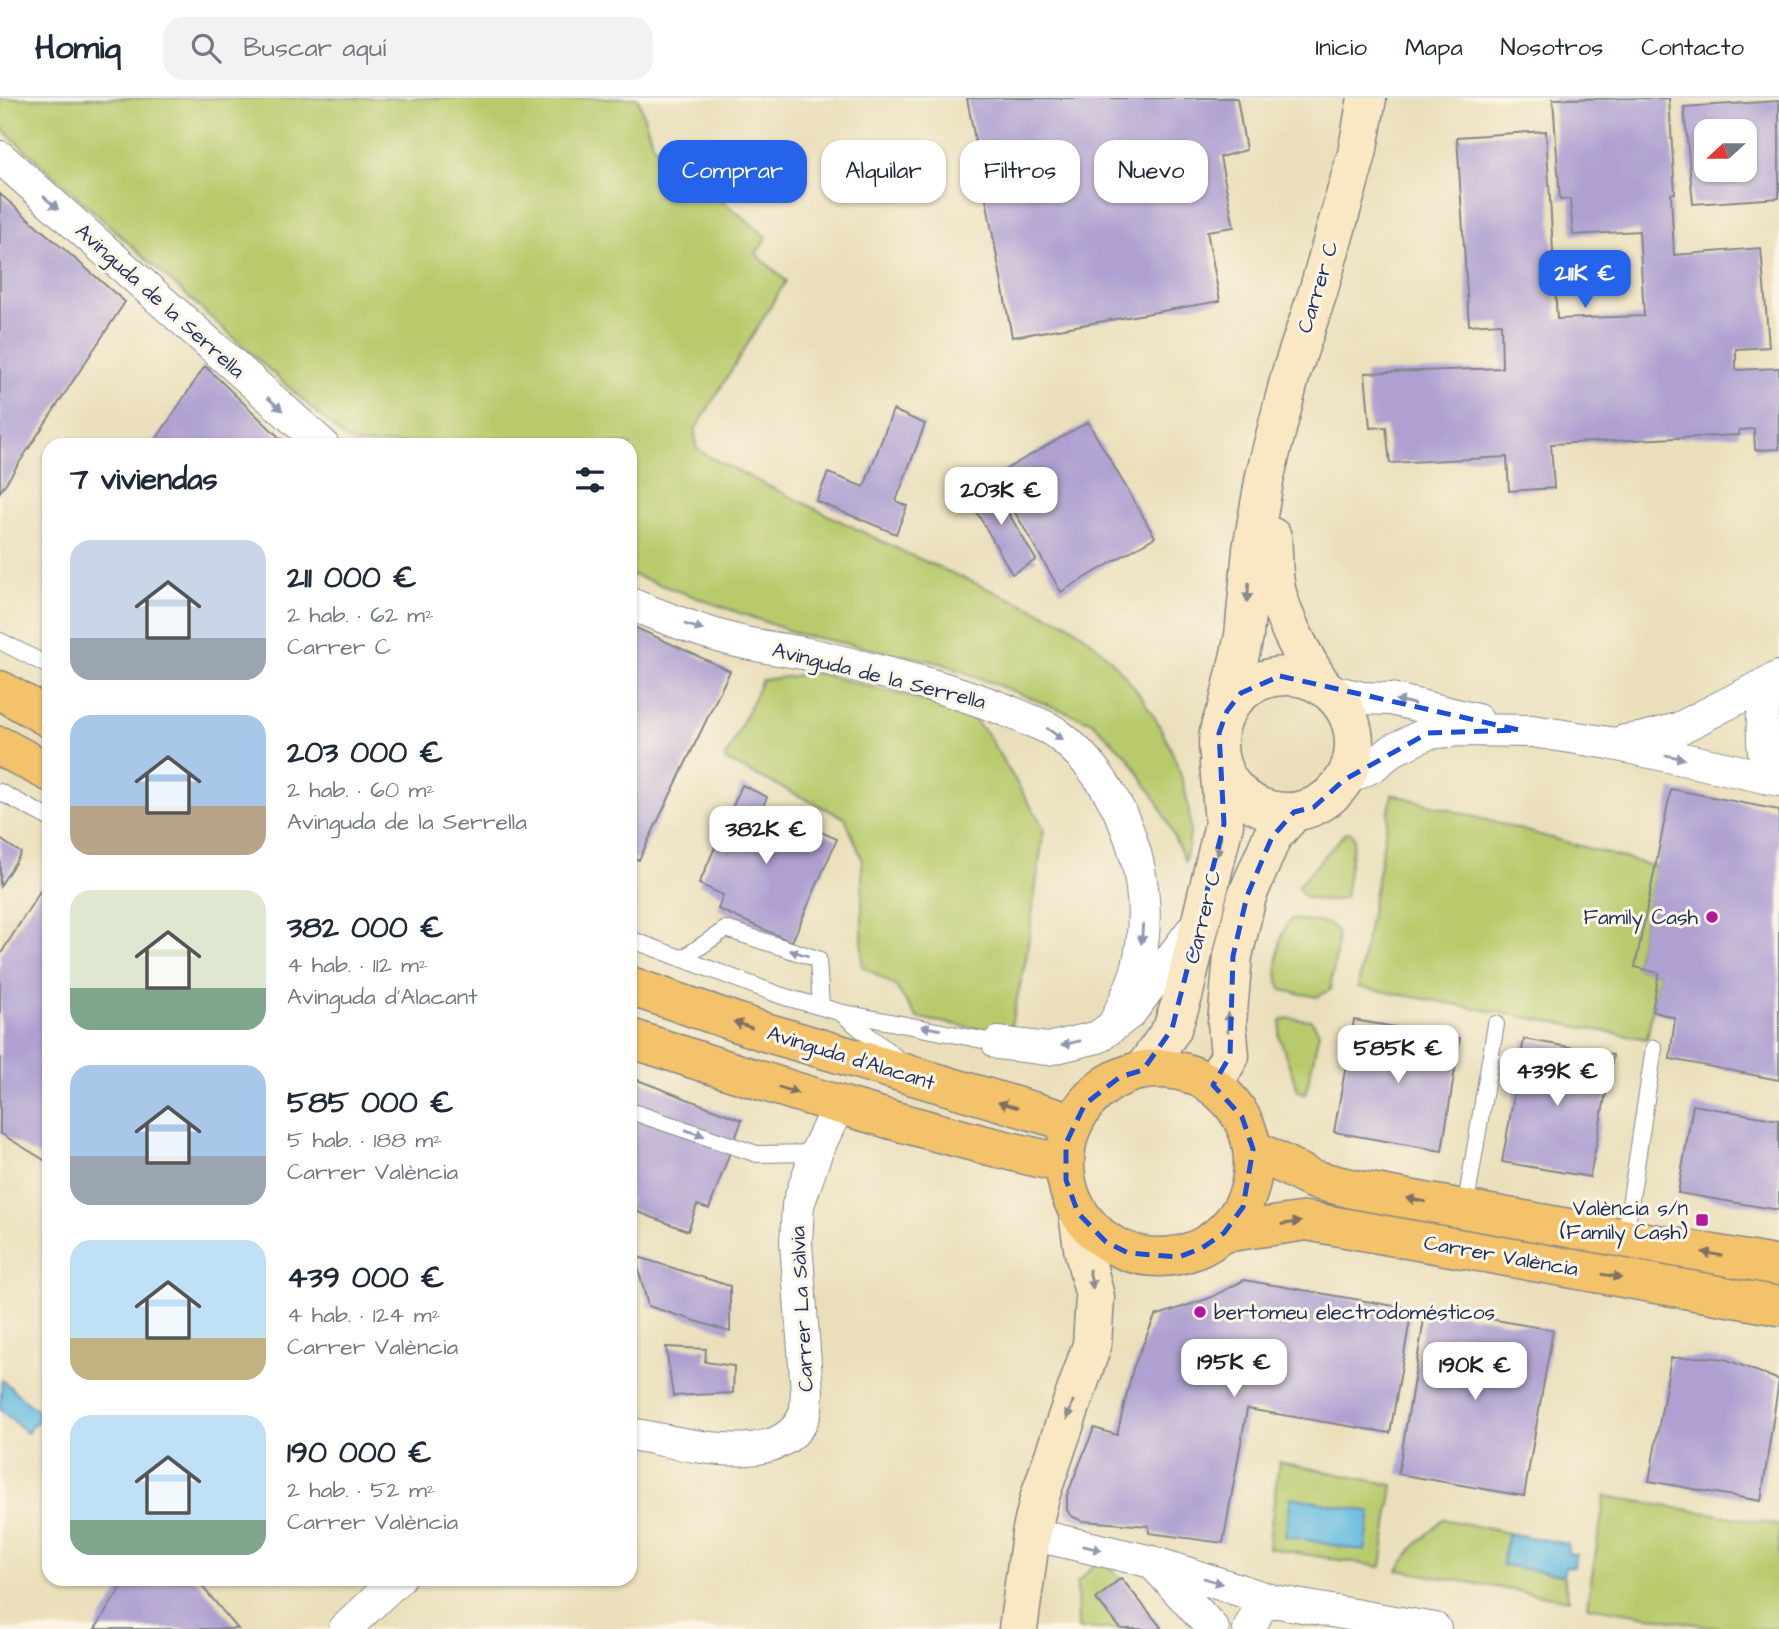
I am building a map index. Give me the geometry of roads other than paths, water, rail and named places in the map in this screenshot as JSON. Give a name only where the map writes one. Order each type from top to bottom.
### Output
[{"type":"main road","points":[[0,690],[42,714]]},
{"type":"main road","points":[[0,746],[42,768]]},
{"type":"main road","name":"Avinguda d'Alacant","points":[[637,988],[765,1032],[1073,1123]]},
{"type":"main road","points":[[637,1048],[704,1062],[838,1106],[983,1146],[1065,1164]]},
{"type":"main road","points":[[1167,1069],[1191,1074],[1213,1085],[1224,1094],[1242,1117],[1253,1149],[1251,1188],[1235,1221],[1224,1233],[1202,1248],[1179,1256],[1153,1258],[1128,1253],[1105,1242],[1091,1229],[1070,1196],[1065,1164],[1066,1143],[1073,1123],[1085,1104],[1101,1088],[1120,1077],[1143,1070],[1167,1069]]},
{"type":"main road","name":"Carrer València","points":[[1253,1149],[1312,1179],[1353,1189],[1779,1266]]},
{"type":"main road","name":"Carrer València","points":[[1224,1233],[1307,1221],[1779,1306]]},
{"type":"street","name":"Carrer C","points":[[1227,711],[1244,636],[1251,549],[1265,476],[1291,373],[1318,292],[1357,154],[1367,98]]},
{"type":"street","name":"Avinguda de la Serrella","points":[[0,157],[315,438]]},
{"type":"street","name":"Carrer C","points":[[1265,476],[1276,591],[1291,631],[1325,689]]},
{"type":"street","name":"Avinguda de la Serrella","points":[[637,607],[669,620],[739,641],[810,655],[950,690],[994,705],[1055,732],[1077,751],[1096,774],[1126,826],[1141,882],[1143,920],[1137,968],[1114,1026]]},
{"type":"street","points":[[1325,689],[1341,705],[1350,722],[1354,742],[1352,761],[1344,780],[1332,795],[1314,807],[1294,812],[1273,811],[1253,804],[1237,791],[1225,774],[1219,754],[1219,733],[1227,711],[1241,693],[1259,681],[1280,676],[1302,678],[1325,689],[1363,698],[1391,699],[1526,730],[1609,743],[1774,779]]},
{"type":"street","points":[[1609,743],[1645,738],[1678,729],[1773,680]]},
{"type":"street","points":[[1773,680],[1762,712],[1762,746],[1774,779]]},
{"type":"street","points":[[1344,780],[1373,766],[1393,750],[1428,733],[1526,730]]},
{"type":"street","name":"Carrer C","points":[[1143,1070],[1172,1029],[1203,914],[1224,824],[1219,754]]},
{"type":"street","name":"Carrer C","points":[[1213,1085],[1230,1056],[1227,1023],[1233,956],[1247,896],[1272,837],[1294,812]]},
{"type":"street","points":[[998,1042],[1048,1049],[1098,1037],[1130,1013],[1203,914]]},
{"type":"street","name":"Carrer La Sàlvia","points":[[637,1435],[748,1451],[782,1441],[796,1428],[805,1413],[807,1391],[796,1243],[799,1205],[816,1153],[838,1106]]},
{"type":"street","points":[[1018,1629],[1031,1534],[1040,1496],[1092,1345],[1095,1297],[1083,1248],[1079,1213]]},
{"type":"street","points":[[1031,1534],[1152,1562],[1273,1601],[1435,1629]]},
{"type":"street","points":[[1152,1562],[1213,1629]]},
{"type":"street","points":[[345,1629],[391,1586]]},
{"type":"street","points":[[1249,1629],[1260,1607],[1273,1601]]},
{"type":"lane","points":[[0,640],[42,662]]},
{"type":"lane","points":[[0,792],[42,814]]},
{"type":"lane","points":[[682,959],[726,929],[818,959],[821,1007]]},
{"type":"lane","points":[[637,942],[782,996],[821,1007],[998,1042]]},
{"type":"lane","points":[[839,1012],[924,1081]]},
{"type":"lane","points":[[1465,1209],[1496,1024]]},
{"type":"lane","points":[[1625,1238],[1654,1048]]},
{"type":"lane","points":[[637,1113],[757,1154],[816,1153]]},
{"type":"water","points":[[2,1380],[42,1415],[27,1433],[0,1409]]},
{"type":"water","points":[[1291,1497],[1371,1512],[1365,1551],[1285,1536]]},
{"type":"water","points":[[1508,1533],[1568,1544],[1568,1553],[1576,1554],[1574,1567],[1565,1566],[1563,1575],[1502,1565]]},
{"type":"place","name":"Family Cash","points":[[1712,917]]},
{"type":"place","name":"València s/n (Family Cash)","points":[[1702,1220]]},
{"type":"place","name":"bertomeu electrodomésticos","points":[[1200,1312]]}]
